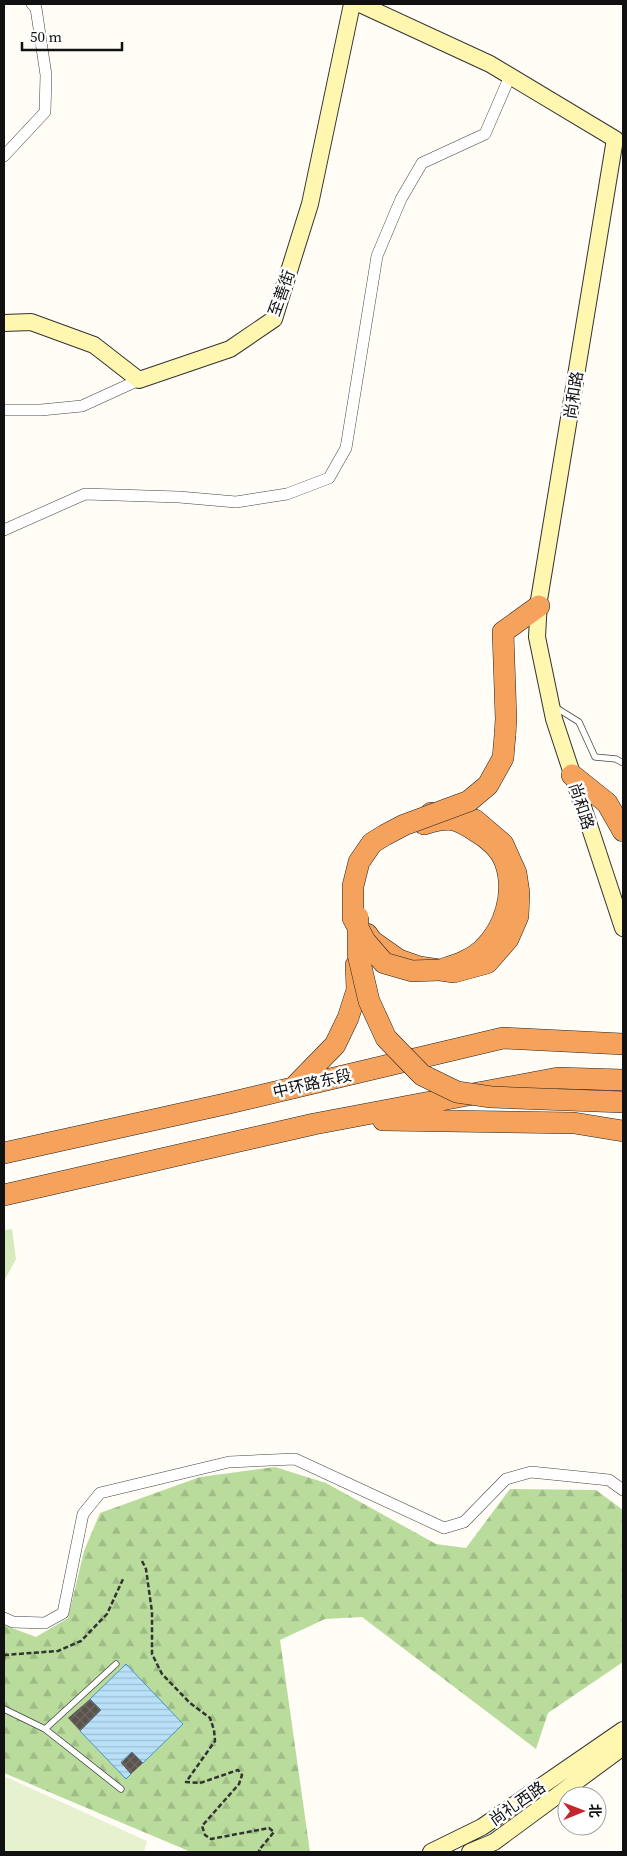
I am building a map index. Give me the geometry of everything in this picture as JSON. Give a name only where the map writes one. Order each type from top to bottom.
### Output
[{"type":"highway","points":[[539,606],[502,632],[505,735],[502,758],[488,785],[469,801],[404,825],[372,842],[359,862],[354,886],[353,918],[366,941],[384,963],[412,971],[440,970],[465,961],[482,950],[503,921],[510,892],[505,860],[488,838],[464,823],[445,818],[417,826],[395,836],[383,843],[370,861],[360,885],[358,917],[358,954],[369,1001],[386,1038],[422,1075],[457,1092],[491,1097],[623,1102]]},
{"type":"highway","points":[[572,775],[607,803],[623,831]]},
{"type":"highway","points":[[295,1086],[335,1045],[348,1018],[357,990],[356,960],[348,887],[355,860],[374,834],[393,822],[418,813],[455,814],[475,820],[503,844],[516,873],[519,893],[518,916],[508,939],[487,963],[454,972],[419,967],[399,960],[372,940],[363,929],[358,917]]},
{"type":"highway","points":[[503,1038],[588,1030],[623,1031]]},
{"type":"highway","name":"中环路东段","points":[[4,1153],[503,1038],[623,1044]]},
{"type":"highway","points":[[4,1195],[338,1119],[558,1078],[623,1080]]},
{"type":"highway","points":[[338,1119],[574,1123],[623,1131]]},
{"type":"street","points":[[4,156],[45,112],[46,75],[36,8],[32,4]]},
{"type":"street","name":"至善街","points":[[139,380],[230,349],[274,320],[310,204],[352,4]]},
{"type":"street","name":"尚和路","points":[[360,4],[490,64],[615,139],[539,606],[537,637],[551,704],[572,775],[623,928]]},
{"type":"street","points":[[4,530],[85,494],[179,497],[236,502],[287,494],[329,478],[346,448],[377,256],[401,199],[422,163],[485,134],[510,76]]},
{"type":"street","points":[[4,323],[31,322],[94,345],[139,380],[82,406],[4,410]]},
{"type":"street","points":[[4,1618],[12,1622],[45,1622],[63,1613],[83,1514],[100,1493],[229,1462],[295,1459],[444,1528],[464,1522],[506,1479],[531,1472],[610,1480],[623,1490]]},
{"type":"street","name":"尚礼西路","points":[[431,1852],[482,1827],[623,1730]]},
{"type":"street","name":"尚礼西路","points":[[470,1852],[494,1842],[623,1747]]},
{"type":"lane","points":[[551,704],[579,722],[595,757],[616,759],[623,762]]},
{"type":"lane","points":[[45,1729],[116,1664]]},
{"type":"lane","points":[[4,1709],[45,1729],[121,1788]]},
{"type":"path","points":[[142,1561],[146,1569],[152,1612],[152,1654],[162,1674],[190,1703],[210,1718],[214,1730],[215,1742],[194,1768],[186,1782],[200,1783],[238,1770],[242,1775],[239,1784],[202,1826],[204,1835],[211,1839],[269,1828],[274,1832],[259,1850],[260,1852]]},
{"type":"path","points":[[4,1662],[4,1656],[58,1651],[81,1641],[107,1614],[123,1579]]},
{"type":"green space","points":[[12,1229],[16,1259],[4,1281],[4,1230]]},
{"type":"green space","points":[[275,1467],[326,1483],[436,1544],[466,1548],[510,1489],[596,1490],[623,1510],[623,1662],[548,1713],[536,1749],[362,1617],[325,1619],[280,1640],[310,1852],[191,1852],[4,1773],[4,1625],[36,1637],[68,1618],[84,1551],[100,1513],[200,1477]]},
{"type":"green space","points":[[4,1776],[147,1841],[144,1852],[4,1852]]},
{"type":"water","points":[[126,1664],[183,1724],[143,1763],[132,1752],[121,1762],[131,1774],[126,1779],[80,1731],[101,1710],[90,1699]]},
{"type":"building","points":[[90,1699],[101,1710],[80,1731],[68,1718]]},
{"type":"building","points":[[132,1752],[143,1763],[131,1774],[121,1763]]}]
